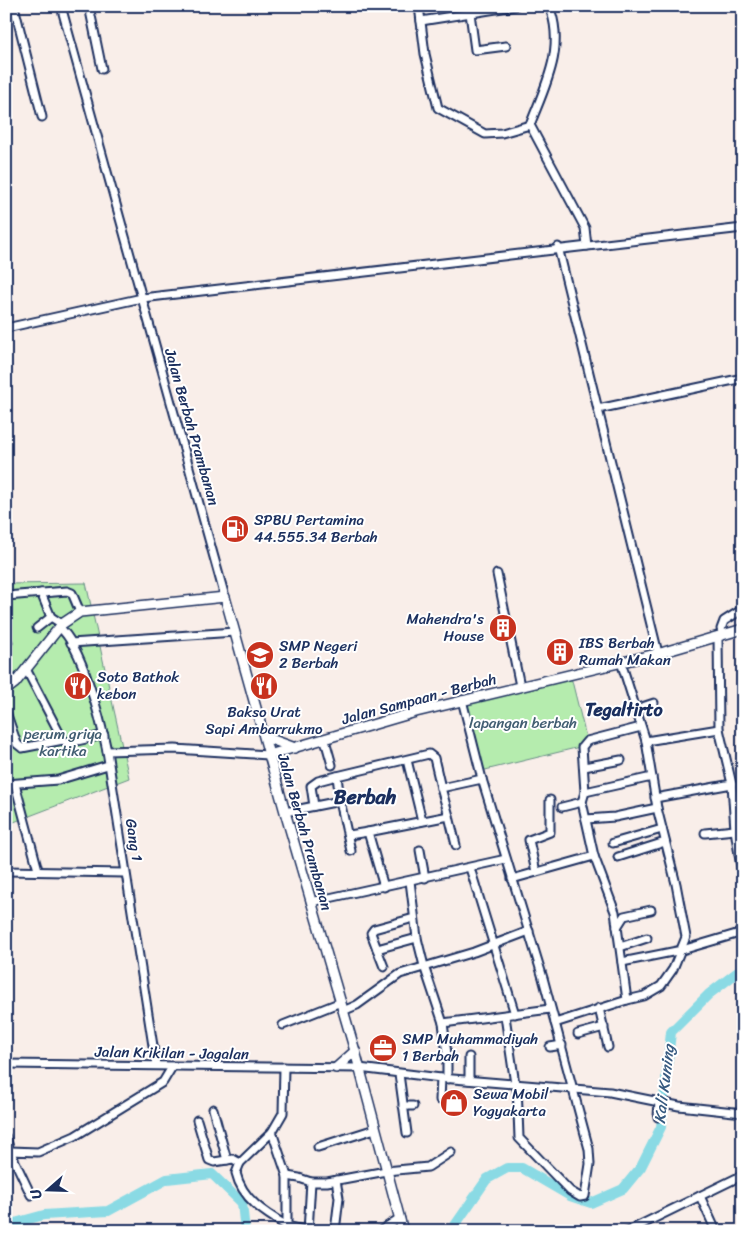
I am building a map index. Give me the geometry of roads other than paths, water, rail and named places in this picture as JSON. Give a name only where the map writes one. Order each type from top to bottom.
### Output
[{"type":"main road","points":[[6,690],[15,683],[60,626],[80,612],[225,597]]},
{"type":"main road","name":"Jalan Berbah Prambanan","points":[[225,597],[270,755],[284,812],[355,1051],[386,1171],[404,1231]]},
{"type":"main road","name":"Jalan Sampaan - Berbah","points":[[270,755],[398,717],[658,653],[743,629]]},
{"type":"main road","points":[[265,737],[296,748]]},
{"type":"main road","points":[[336,1068],[355,1051]]},
{"type":"street","points":[[14,6],[42,117]]},
{"type":"street","name":"Jalan Berbah Prambanan","points":[[61,6],[225,597]]},
{"type":"street","points":[[89,6],[102,69]]},
{"type":"street","points":[[419,6],[425,54],[436,105],[441,111],[485,134],[502,133],[530,125]]},
{"type":"street","points":[[421,22],[484,9],[515,6]]},
{"type":"street","points":[[550,6],[553,20],[554,64],[530,125],[578,214],[587,234],[587,246]]},
{"type":"street","points":[[470,13],[475,50],[506,46]]},
{"type":"street","points":[[6,328],[142,298],[558,248],[743,228]]},
{"type":"street","points":[[558,248],[658,653]]},
{"type":"street","points":[[598,409],[743,378]]},
{"type":"street","name":"Jalan Sampaan - Berbah","points":[[497,574],[520,686]]},
{"type":"street","points":[[6,596],[70,592],[80,612]]},
{"type":"street","points":[[41,593],[51,617],[60,626]]},
{"type":"street","points":[[743,609],[724,621],[721,629],[719,729],[732,784],[735,830],[743,880]]},
{"type":"street","points":[[37,628],[51,617]]},
{"type":"street","name":"Gang 1","points":[[60,626],[71,643],[89,684],[104,735],[156,1066]]},
{"type":"street","points":[[71,643],[235,632]]},
{"type":"street","points":[[555,1023],[599,1008],[644,996],[661,986],[673,970],[686,937],[684,921],[657,808],[646,741],[621,662]]},
{"type":"street","points":[[26,669],[62,740]]},
{"type":"street","points":[[6,672],[15,683]]},
{"type":"street","points":[[462,700],[482,779],[562,1045],[589,1149],[590,1164],[585,1196],[580,1197],[562,1184],[519,1138],[516,1084],[505,1016]]},
{"type":"street","points":[[636,709],[654,703]]},
{"type":"street","points":[[6,712],[20,747],[62,740],[68,743],[104,735]]},
{"type":"street","points":[[627,1000],[612,903],[601,880],[582,802],[585,792],[582,747],[586,741],[641,727]]},
{"type":"street","points":[[646,741],[719,729]]},
{"type":"street","points":[[324,740],[332,765]]},
{"type":"street","points":[[107,751],[175,749],[270,755]]},
{"type":"street","points":[[314,806],[312,786],[318,781],[407,760],[433,756],[456,845]]},
{"type":"street","points":[[407,760],[422,821]]},
{"type":"street","points":[[584,767],[621,760]]},
{"type":"street","points":[[6,784],[58,780],[108,765]]},
{"type":"street","points":[[337,776],[340,801],[351,851]]},
{"type":"street","points":[[585,792],[652,777]]},
{"type":"street","points":[[441,788],[482,779]]},
{"type":"street","points":[[15,784],[38,870]]},
{"type":"street","points":[[655,798],[732,784]]},
{"type":"street","points":[[536,872],[529,840],[550,832],[550,800]]},
{"type":"street","points":[[284,812],[340,801]]},
{"type":"street","points":[[562,807],[582,802]]},
{"type":"street","points":[[586,819],[615,817],[657,808]]},
{"type":"street","points":[[349,835],[449,816]]},
{"type":"street","points":[[613,842],[662,829]]},
{"type":"street","points":[[706,833],[735,830]]},
{"type":"street","points":[[368,832],[384,887]]},
{"type":"street","points":[[618,857],[665,842]]},
{"type":"street","points":[[420,850],[425,878]]},
{"type":"street","points":[[512,879],[594,856]]},
{"type":"street","points":[[310,902],[506,859]]},
{"type":"street","points":[[470,868],[514,1014]]},
{"type":"street","points":[[6,871],[125,873]]},
{"type":"street","points":[[410,881],[417,938],[443,1023],[447,1054],[440,1100]]},
{"type":"street","points":[[617,927],[624,916],[651,910]]},
{"type":"street","points":[[384,967],[372,931],[414,918]]},
{"type":"street","points":[[283,1025],[342,1006],[357,1005],[400,974],[492,945],[529,931]]},
{"type":"street","points":[[622,962],[682,950],[743,932]]},
{"type":"street","points":[[378,949],[417,938]]},
{"type":"street","points":[[620,947],[647,938]]},
{"type":"street","points":[[599,1008],[608,1047]]},
{"type":"street","points":[[443,1023],[550,1009]]},
{"type":"street","points":[[578,1034],[604,1027]]},
{"type":"street","points":[[550,1047],[562,1045]]},
{"type":"street","points":[[469,1057],[469,1080]]},
{"type":"street","name":"Jalan Krikilan - Jagalan","points":[[6,1064],[359,1068],[399,1074],[610,1092],[679,1106],[743,1113]]},
{"type":"street","points":[[8,1151],[38,1152],[75,1136],[164,1082],[172,1066]]},
{"type":"street","points":[[284,1067],[283,1113],[272,1132],[240,1163],[236,1173],[246,1194],[255,1205],[287,1226],[308,1231],[311,1182]]},
{"type":"street","points":[[399,1074],[407,1133]]},
{"type":"street","points":[[658,1117],[660,1101]]},
{"type":"street","points":[[403,1106],[413,1106]]},
{"type":"street","points":[[213,1110],[227,1160]]},
{"type":"street","points":[[197,1120],[209,1160],[214,1162],[233,1159],[240,1163]]},
{"type":"street","points":[[318,1147],[375,1129]]},
{"type":"street","points":[[272,1132],[287,1176],[287,1226]]},
{"type":"street","points":[[6,1137],[8,1151],[31,1196]]},
{"type":"street","points":[[287,1176],[311,1182],[428,1167],[451,1152]]},
{"type":"street","points":[[628,1231],[743,1175]]},
{"type":"street","points":[[335,1231],[339,1198],[336,1180]]},
{"type":"street","points":[[700,1196],[716,1231]]},
{"type":"street","points":[[380,1231],[400,1218]]},
{"type":"waterway","name":"Kali Kuning","points":[[451,1231],[487,1179],[507,1168],[522,1168],[570,1196],[591,1203],[623,1189],[641,1167],[661,1127],[671,1032],[709,994],[743,968]]},
{"type":"waterway","points":[[6,1228],[11,1224],[44,1215],[108,1211],[167,1179],[212,1174],[242,1203],[245,1231]]},
{"type":"place","name":"SPBU Pertamina 44.555.34 Berbah","points":[[235,529]]},
{"type":"place","name":"Mahendra's House","points":[[503,628]]},
{"type":"place","name":"IBS Berbah Rumah Makan","points":[[560,652]]},
{"type":"place","name":"SMP Negeri 2 Berbah","points":[[260,655]]},
{"type":"place","name":"Soto Bathok kebon","points":[[78,686]]},
{"type":"place","name":"Bakso Urat Sapi Ambarrukmo","points":[[264,686]]},
{"type":"place","name":"SMP Muhammadiyah 1 Berbah","points":[[383,1048]]},
{"type":"place","name":"Sewa Mobil Yogyakarta","points":[[454,1103]]},
{"type":"district","name":"Tegaltirto","points":[[624,710]]},
{"type":"district","name":"Berbah","points":[[365,797]]},
{"type":"park label","name":"lapangan berbah","points":[[523,723]]},
{"type":"park label","name":"perum griya kartika","points":[[63,742]]}]
